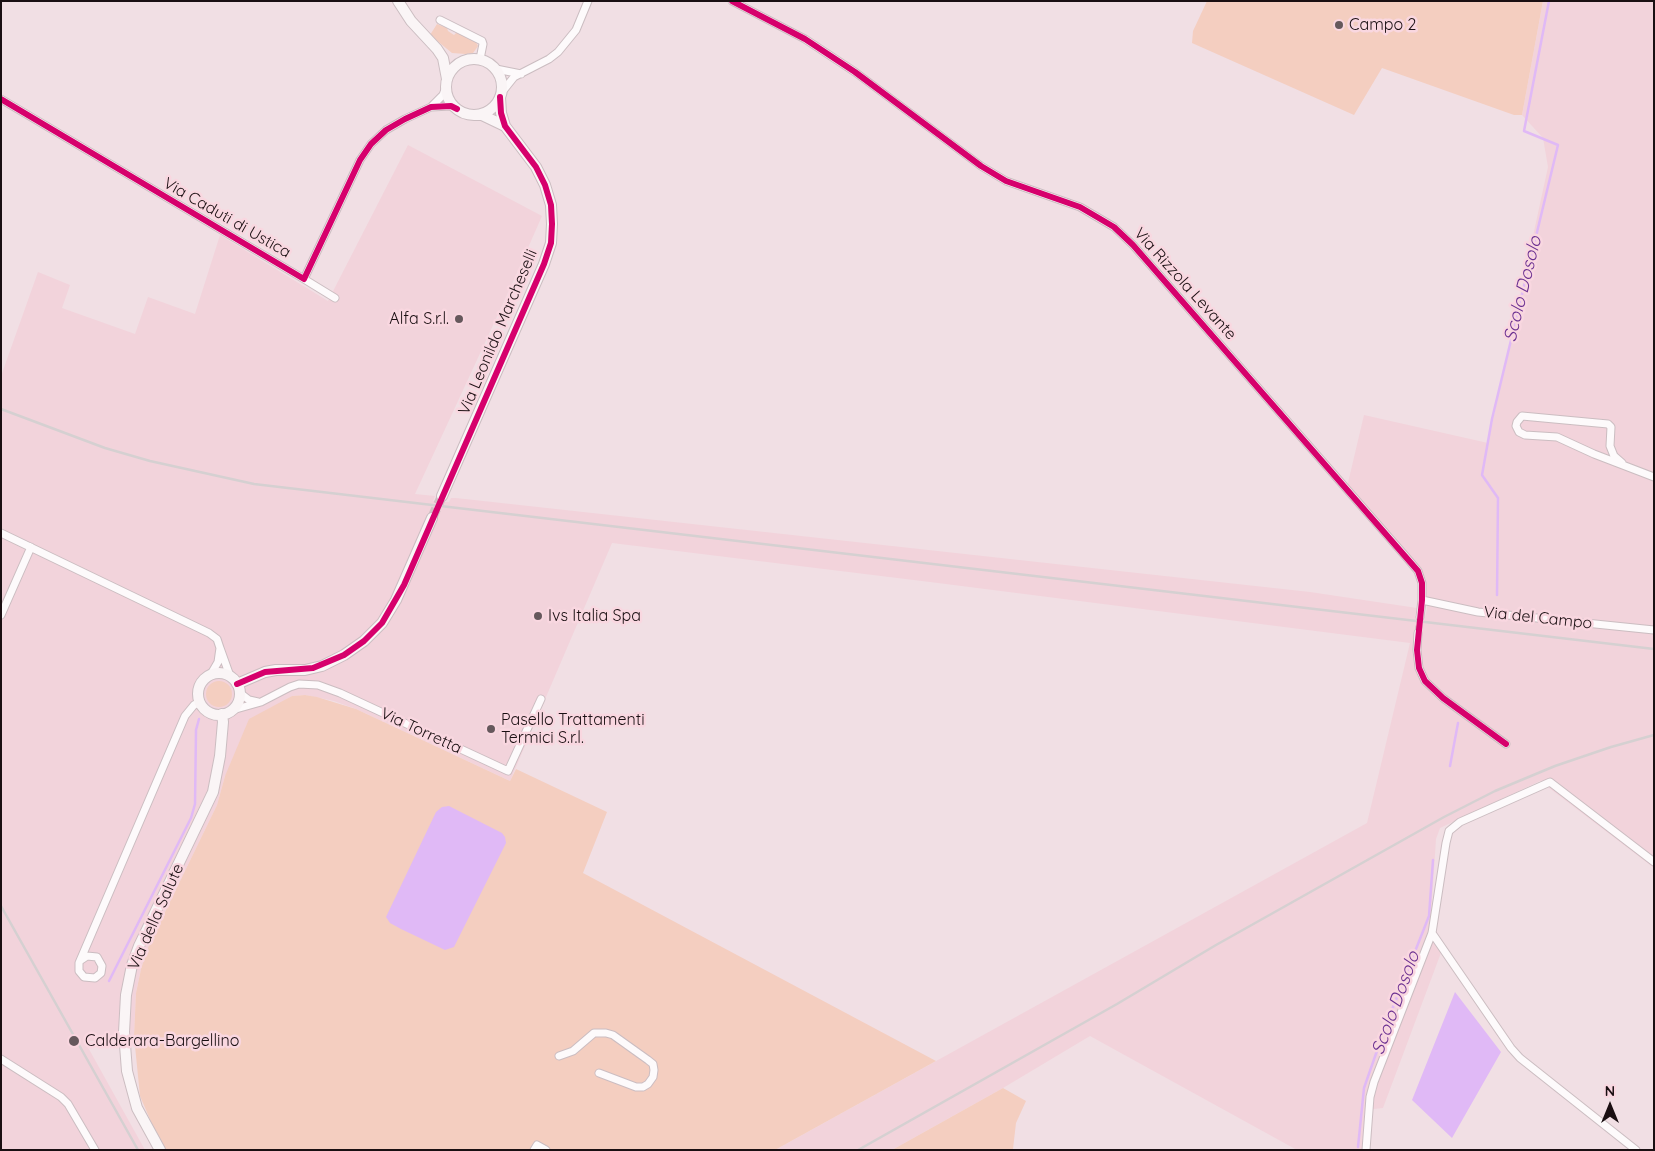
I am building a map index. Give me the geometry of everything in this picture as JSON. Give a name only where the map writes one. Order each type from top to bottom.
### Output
[{"type":"street","points":[[398,1],[411,21],[437,49],[446,65],[446,83],[450,101],[457,109],[474,115],[493,108],[507,84],[549,59],[569,41],[576,30],[588,1]]},
{"type":"street","name":"Via Rizzola Levante","points":[[732,1],[805,39],[855,72],[981,166],[1006,181],[1080,207],[1114,227],[1133,245],[1418,571],[1422,583],[1420,617]]},
{"type":"street","points":[[440,20],[482,41],[480,59]]},
{"type":"street","points":[[437,49],[453,56],[486,61],[496,69],[501,79],[501,94]]},
{"type":"street","points":[[432,107],[443,95],[450,72],[456,65],[468,59]]},
{"type":"street","points":[[496,69],[521,74]]},
{"type":"street","name":"Via Leonildo Marcheselli","points":[[442,496],[544,264],[551,243],[551,205],[545,185],[536,167],[505,126],[501,113],[501,94]]},
{"type":"street","name":"Via Caduti di Ustica","points":[[1,99],[335,298]]},
{"type":"street","name":"Via Caduti di Ustica","points":[[304,279],[360,160],[371,144],[386,130],[405,118],[432,107],[451,106],[457,109]]},
{"type":"street","name":"Via Leonildo Marcheselli","points":[[474,115],[482,115],[505,126]]},
{"type":"street","points":[[1622,464],[1614,456],[1610,446],[1610,427],[1608,424],[1522,416],[1517,422],[1516,426],[1519,432],[1525,435],[1557,437],[1594,454],[1654,477]]},
{"type":"street","points":[[239,689],[265,672],[305,670],[322,666],[344,655],[364,641],[382,623],[393,606],[404,585],[432,518]]},
{"type":"street","points":[[1,533],[208,633],[217,639],[230,676],[239,689],[249,700],[261,702]]},
{"type":"street","points":[[1,615],[31,547]]},
{"type":"street","name":"Via del Campo","points":[[1422,600],[1486,613],[1654,630]]},
{"type":"street","points":[[1418,632],[1419,668],[1425,681],[1443,698],[1506,744]]},
{"type":"street","points":[[220,648],[218,662],[211,674],[202,681],[198,697],[203,707],[211,713],[226,713]]},
{"type":"street","points":[[211,674],[221,673],[230,676]]},
{"type":"street","name":"Via Torretta","points":[[226,713],[261,702],[299,684],[318,686],[340,693],[508,771],[541,699]]},
{"type":"street","name":"Via della Salute","points":[[160,1150],[137,1108],[127,1071],[124,1032],[126,995],[132,965],[139,946],[202,819],[213,792],[220,756],[223,722],[226,713],[237,704],[239,689]]},
{"type":"street","points":[[81,960],[87,956],[94,956],[100,959],[102,966],[101,974],[95,978],[87,979],[81,974],[78,967],[185,716],[194,705],[200,702]]},
{"type":"street","points":[[1366,1150],[1370,1098],[1374,1082],[1432,933],[1449,831],[1460,822],[1550,782],[1654,862]]},
{"type":"street","points":[[1432,933],[1511,1048],[1520,1058],[1636,1150]]},
{"type":"street","points":[[88,941],[94,956]]},
{"type":"street","points":[[558,1056],[573,1051],[594,1033],[606,1033],[613,1035],[648,1060],[653,1064],[654,1070],[653,1077],[643,1087],[636,1087],[599,1073]]},
{"type":"street","points":[[1,1059],[61,1097],[68,1104],[95,1150]]},
{"type":"street","points":[[534,1150],[536,1145],[546,1150]]},
{"type":"shaded area","points":[[1207,1],[1543,1],[1522,115],[1514,115],[1382,68],[1354,115],[1192,43],[1193,31]]},
{"type":"shaded area","points":[[1543,1],[1654,1],[1654,868],[1540,781],[1440,828],[1436,839],[1431,917],[1438,921],[1436,932],[1438,945],[1442,950],[1383,1108],[1365,1110],[1362,1150],[1297,1150],[1090,1036],[1003,1088],[892,1150],[775,1150],[1367,823],[1410,643],[612,543],[510,781],[356,709],[334,701],[305,695],[292,696],[276,706],[225,776],[217,805],[149,945],[136,993],[134,1036],[85,1042],[145,1150],[1,1150],[1,376],[38,272],[70,285],[62,308],[135,334],[148,297],[195,314],[220,235],[328,301],[408,145],[542,216],[415,494],[435,496],[433,501],[449,502],[451,498],[456,498],[1310,592],[1417,608],[1415,616],[1425,617],[1427,609],[1426,579],[1416,563],[1381,522],[1347,487],[1364,415],[1488,443],[1548,167],[1543,138],[1522,115]]},
{"type":"shaded area","points":[[437,24],[447,28],[454,35],[457,32],[476,42],[478,46],[473,53],[452,53],[430,35]]},
{"type":"shaded area","points":[[219,681],[228,685],[232,694],[228,703],[219,707],[210,703],[206,694],[210,685]]},
{"type":"shaded area","points":[[305,695],[356,709],[510,781],[516,769],[607,812],[583,873],[936,1061],[775,1150],[166,1150],[140,1096],[134,1036],[136,993],[141,969],[149,945],[217,805],[225,776],[249,719],[292,696]]},
{"type":"shaded area","points":[[449,806],[502,833],[506,843],[454,947],[445,950],[390,923],[386,917],[436,812],[442,807]]},
{"type":"shaded area","points":[[1455,992],[1501,1052],[1452,1138],[1412,1100]]},
{"type":"shaded area","points":[[1003,1088],[1026,1101],[1016,1123],[1013,1149],[1015,1150],[892,1150]]},
{"type":"waterway","name":"Scolo Dosolo","points":[[1497,595],[1498,498],[1482,475],[1492,419],[1558,145],[1524,131],[1549,1]]},
{"type":"waterway","points":[[109,981],[191,818],[195,804],[196,730],[199,719]]},
{"type":"waterway","name":"Scolo Dosolo","points":[[1450,766],[1458,723]]},
{"type":"waterway","name":"Scolo Dosolo","points":[[1358,1147],[1364,1088],[1386,1025],[1429,916],[1433,860]]},
{"type":"tunnel","points":[[432,518],[442,496]]},
{"type":"tunnel","points":[[1418,633],[1420,617]]},
{"type":"railway","points":[[1,409],[105,448],[150,461],[254,484],[1654,649]]},
{"type":"railway","points":[[858,1150],[1444,817],[1495,791],[1555,766],[1654,735]]},
{"type":"railway","points":[[1,906],[138,1150]]},
{"type":"cycle path","points":[[732,1],[805,39],[855,72],[981,166],[1006,181],[1080,207],[1114,227],[1133,245],[1418,571],[1422,583],[1422,600],[1417,650],[1419,668],[1425,681],[1443,698],[1506,744]]},
{"type":"cycle path","points":[[237,684],[265,672],[313,668],[344,655],[364,641],[382,623],[404,585],[544,264],[551,243],[551,205],[545,185],[536,167],[505,126],[501,113],[500,97]]},
{"type":"cycle path","points":[[1,99],[304,279],[360,160],[371,144],[386,130],[431,107],[451,106],[457,109]]},
{"type":"place","name":"Campo 2","points":[[1339,25]]},
{"type":"place","name":"Alfa S.r.l.","points":[[459,319]]},
{"type":"place","name":"Ivs Italia Spa","points":[[538,616]]},
{"type":"place","name":"Pasello Trattamenti Termici S.r.l.","points":[[491,729]]},
{"type":"place","name":"Calderara-Bargellino","points":[[74,1041]]}]
